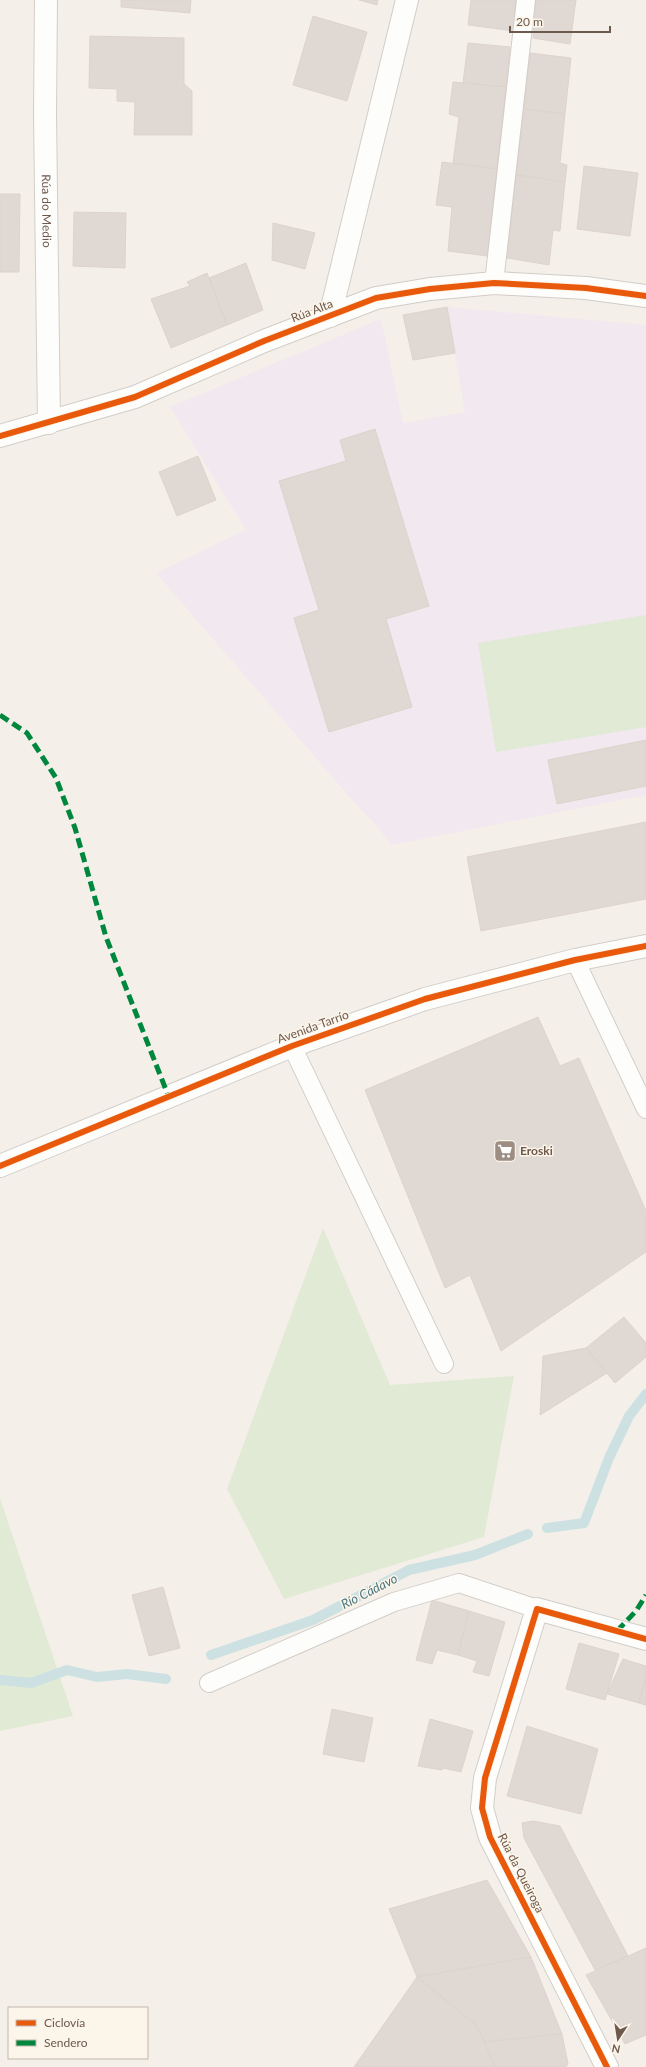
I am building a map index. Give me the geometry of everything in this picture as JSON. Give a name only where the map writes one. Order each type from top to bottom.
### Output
[{"type":"street","name":"Rúa do Medio","points":[[46,0],[45,114],[49,423]]},
{"type":"street","name":"Rúa Alta","points":[[330,316],[407,0]]},
{"type":"street","name":"Rúa Alta","points":[[0,436],[135,397],[264,341],[376,298],[430,289],[494,283],[586,288],[646,296]]},
{"type":"street","name":"Avenida Tarrío","points":[[0,1166],[292,1046],[425,999],[575,960],[646,946]]},
{"type":"street","points":[[537,1609],[646,1639]]},
{"type":"street","name":"Rúa da Queiroga","points":[[537,1609],[485,1778],[482,1808],[490,1837],[607,2067]]},
{"type":"lane","points":[[494,283],[526,0]]},
{"type":"lane","points":[[575,960],[646,1109]]},
{"type":"lane","points":[[292,1046],[444,1364]]},
{"type":"lane","points":[[209,1683],[394,1602],[459,1583],[537,1609]]},
{"type":"shaded area","points":[[447,307],[646,325],[646,795],[391,845],[378,827],[361,810],[156,573],[246,530],[170,407],[381,319],[403,423],[465,412]]},
{"type":"green space","points":[[646,615],[646,727],[496,752],[478,643]]},
{"type":"green space","points":[[323,1228],[390,1385],[514,1376],[484,1537],[284,1599],[227,1489]]},
{"type":"green space","points":[[0,1498],[73,1716],[0,1731]]},
{"type":"building","points":[[121,0],[191,0],[190,13],[121,7]]},
{"type":"building","points":[[359,0],[378,0],[377,5]]},
{"type":"building","points":[[471,0],[516,0],[514,31],[468,25]]},
{"type":"building","points":[[536,0],[576,0],[570,44],[533,38]]},
{"type":"building","points":[[313,16],[367,32],[347,101],[293,85]]},
{"type":"building","points":[[90,36],[184,38],[184,84],[192,91],[192,135],[134,135],[135,102],[117,101],[117,89],[89,88]]},
{"type":"building","points":[[468,43],[510,47],[506,87],[463,83]]},
{"type":"building","points":[[530,53],[571,58],[565,114],[524,109]]},
{"type":"building","points":[[453,82],[506,87],[497,169],[453,163],[459,117],[449,114]]},
{"type":"building","points":[[524,109],[565,114],[560,163],[567,165],[565,182],[516,175]]},
{"type":"building","points":[[442,162],[497,169],[487,256],[448,251],[452,207],[436,205]]},
{"type":"building","points":[[584,166],[638,173],[630,236],[577,229]]},
{"type":"building","points":[[516,175],[565,182],[560,231],[553,230],[549,265],[507,258]]},
{"type":"building","points":[[0,194],[20,194],[19,272],[0,272]]},
{"type":"building","points":[[74,212],[126,213],[125,268],[73,266]]},
{"type":"building","points":[[273,223],[315,233],[305,269],[272,260]]},
{"type":"building","points":[[246,263],[263,310],[227,325],[209,278]]},
{"type":"building","points":[[207,273],[227,325],[171,348],[151,299],[190,286],[187,282]]},
{"type":"building","points":[[447,307],[455,353],[413,360],[403,315]]},
{"type":"building","points":[[375,429],[429,606],[386,619],[412,707],[329,732],[294,618],[319,610],[279,481],[346,461],[340,440]]},
{"type":"building","points":[[198,456],[216,500],[177,516],[159,472]]},
{"type":"building","points":[[646,740],[646,786],[557,804],[548,760]]},
{"type":"building","points":[[646,822],[646,899],[481,931],[467,857]]},
{"type":"building","name":"Eroski","points":[[538,1017],[560,1066],[579,1058],[646,1211],[646,1252],[501,1351],[470,1275],[445,1288],[365,1090]]},
{"type":"building","points":[[624,1317],[646,1343],[646,1357],[615,1383],[586,1348]]},
{"type":"building","points":[[586,1348],[607,1373],[540,1415],[543,1356]]},
{"type":"building","points":[[163,1587],[180,1648],[149,1656],[132,1595]]},
{"type":"building","points":[[432,1600],[469,1611],[458,1655],[437,1650],[432,1664],[416,1660]]},
{"type":"building","points":[[469,1611],[505,1622],[489,1676],[473,1672],[477,1661],[458,1655]]},
{"type":"building","points":[[579,1643],[619,1654],[605,1700],[566,1689]]},
{"type":"building","points":[[623,1659],[646,1666],[646,1677],[639,1703],[607,1694]]},
{"type":"building","points":[[646,1677],[646,1705],[639,1703]]},
{"type":"building","points":[[332,1709],[373,1718],[364,1762],[323,1754]]},
{"type":"building","points":[[430,1719],[473,1731],[461,1772],[443,1768],[442,1770],[418,1766]]},
{"type":"building","points":[[527,1726],[598,1749],[581,1814],[507,1796]]},
{"type":"building","points":[[533,1821],[560,1826],[628,1956],[595,1970],[524,1838],[522,1823]]},
{"type":"building","points":[[487,1880],[531,1957],[417,1977],[389,1909]]},
{"type":"building","points":[[646,1948],[646,2035],[625,2044],[586,1975]]},
{"type":"building","points":[[531,1957],[562,2034],[484,2042],[476,2025],[417,1977]]},
{"type":"building","points":[[417,1977],[476,2025],[496,2067],[354,2067]]},
{"type":"building","points":[[562,2034],[568,2064],[566,2067],[496,2067],[484,2042]]},
{"type":"waterway","name":"Río Cádavo","points":[[547,1528],[584,1523],[609,1458],[629,1416],[646,1394]]},
{"type":"waterway","name":"Río Cádavo","points":[[211,1655],[313,1620],[409,1570],[475,1555],[528,1534]]},
{"type":"waterway","name":"Río Cádavo","points":[[0,1680],[31,1683],[67,1670],[97,1677],[127,1674],[166,1679]]},
{"type":"marked path","points":[[0,715],[27,733],[56,778],[75,828],[106,937],[168,1095]]},
{"type":"marked path","points":[[617,1631],[636,1611],[646,1595]]},
{"type":"cycle path","points":[[0,436],[135,397],[264,341],[376,298],[430,289],[494,283],[586,288],[646,296]]},
{"type":"cycle path","points":[[0,1166],[292,1046],[425,999],[575,960],[646,946]]},
{"type":"cycle path","points":[[607,2067],[490,1837],[482,1808],[485,1778],[537,1609],[646,1639]]},
{"type":"place","name":"Eroski","points":[[505,1151]]}]
